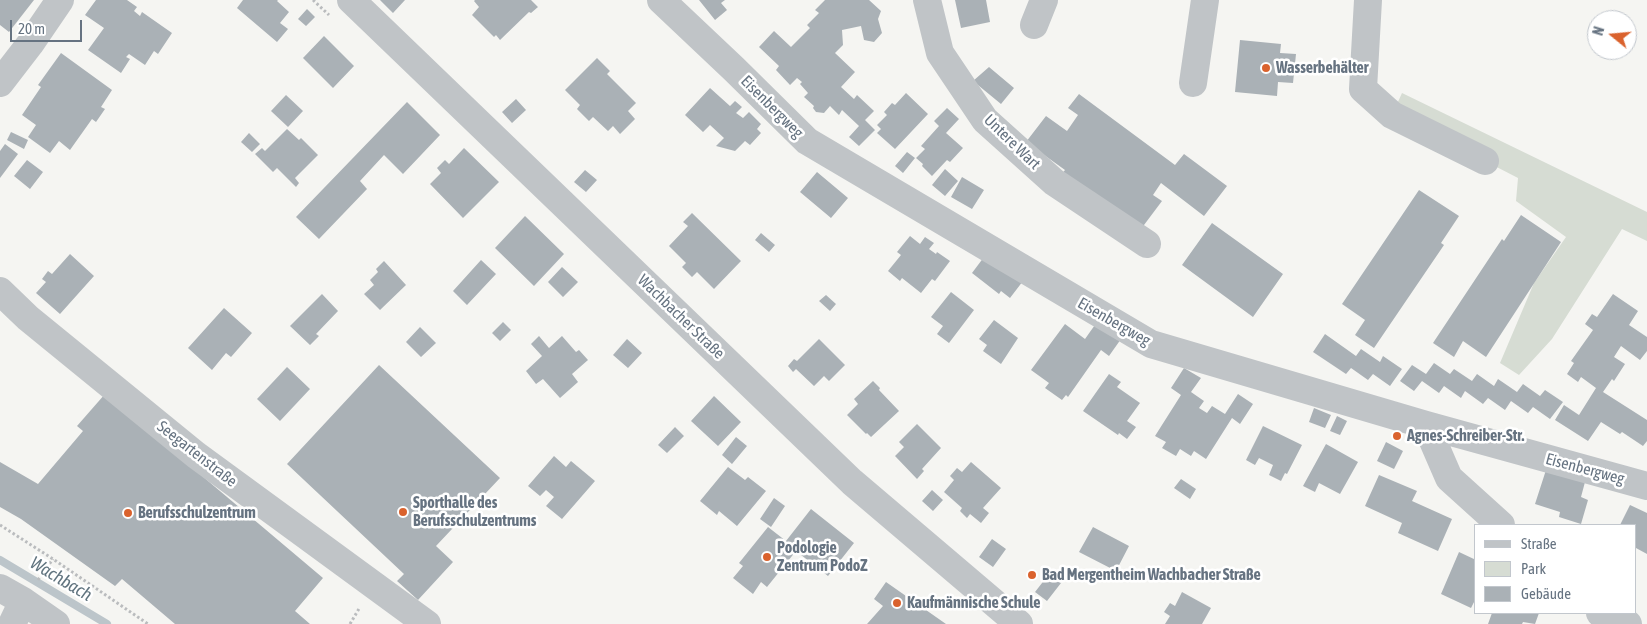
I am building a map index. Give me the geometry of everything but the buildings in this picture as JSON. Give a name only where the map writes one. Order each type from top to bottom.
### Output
[{"type":"street","points":[[0,84],[60,0]]},
{"type":"street","name":"Wachbacher Straße","points":[[351,0],[852,482],[1019,624]]},
{"type":"street","name":"Eisenbergweg","points":[[661,0],[807,141],[1150,344],[1426,425],[1647,486]]},
{"type":"street","name":"Untere Wart","points":[[927,0],[940,53],[986,120],[1054,182],[1147,244]]},
{"type":"street","points":[[1034,25],[1044,0]]},
{"type":"street","points":[[1193,83],[1205,0]]},
{"type":"street","points":[[1368,0],[1363,90],[1392,115],[1486,161]]},
{"type":"street","name":"Seegartenstraße","points":[[0,291],[28,318],[196,455],[427,624]]},
{"type":"street","points":[[1426,425],[1449,478],[1500,524]]},
{"type":"street","points":[[0,588],[18,612],[56,624]]},
{"type":"street","points":[[1603,614],[1628,624]]},
{"type":"path","points":[[0,525],[53,558],[148,624]]},
{"type":"green space","points":[[1402,93],[1647,212],[1647,241],[1622,229],[1552,339],[1519,375],[1500,363],[1534,283],[1566,237],[1516,201],[1518,178],[1392,115]]},
{"type":"waterway","name":"Wachbach","points":[[0,560],[107,624]]},
{"type":"place","name":"Wasserbehälter","points":[[1266,68]]},
{"type":"place","name":"Agnes-Schreiber-Str.","points":[[1397,436]]},
{"type":"place","name":"Sporthalle des Berufsschulzentrums","points":[[403,512]]},
{"type":"place","name":"Berufsschulzentrum","points":[[128,513]]},
{"type":"place","name":"Podologie Zentrum PodoZ","points":[[767,557]]},
{"type":"place","name":"Bad Mergentheim Wachbacher Straße","points":[[1032,575]]},
{"type":"place","name":"Kaufmännische Schule","points":[[897,603]]}]
